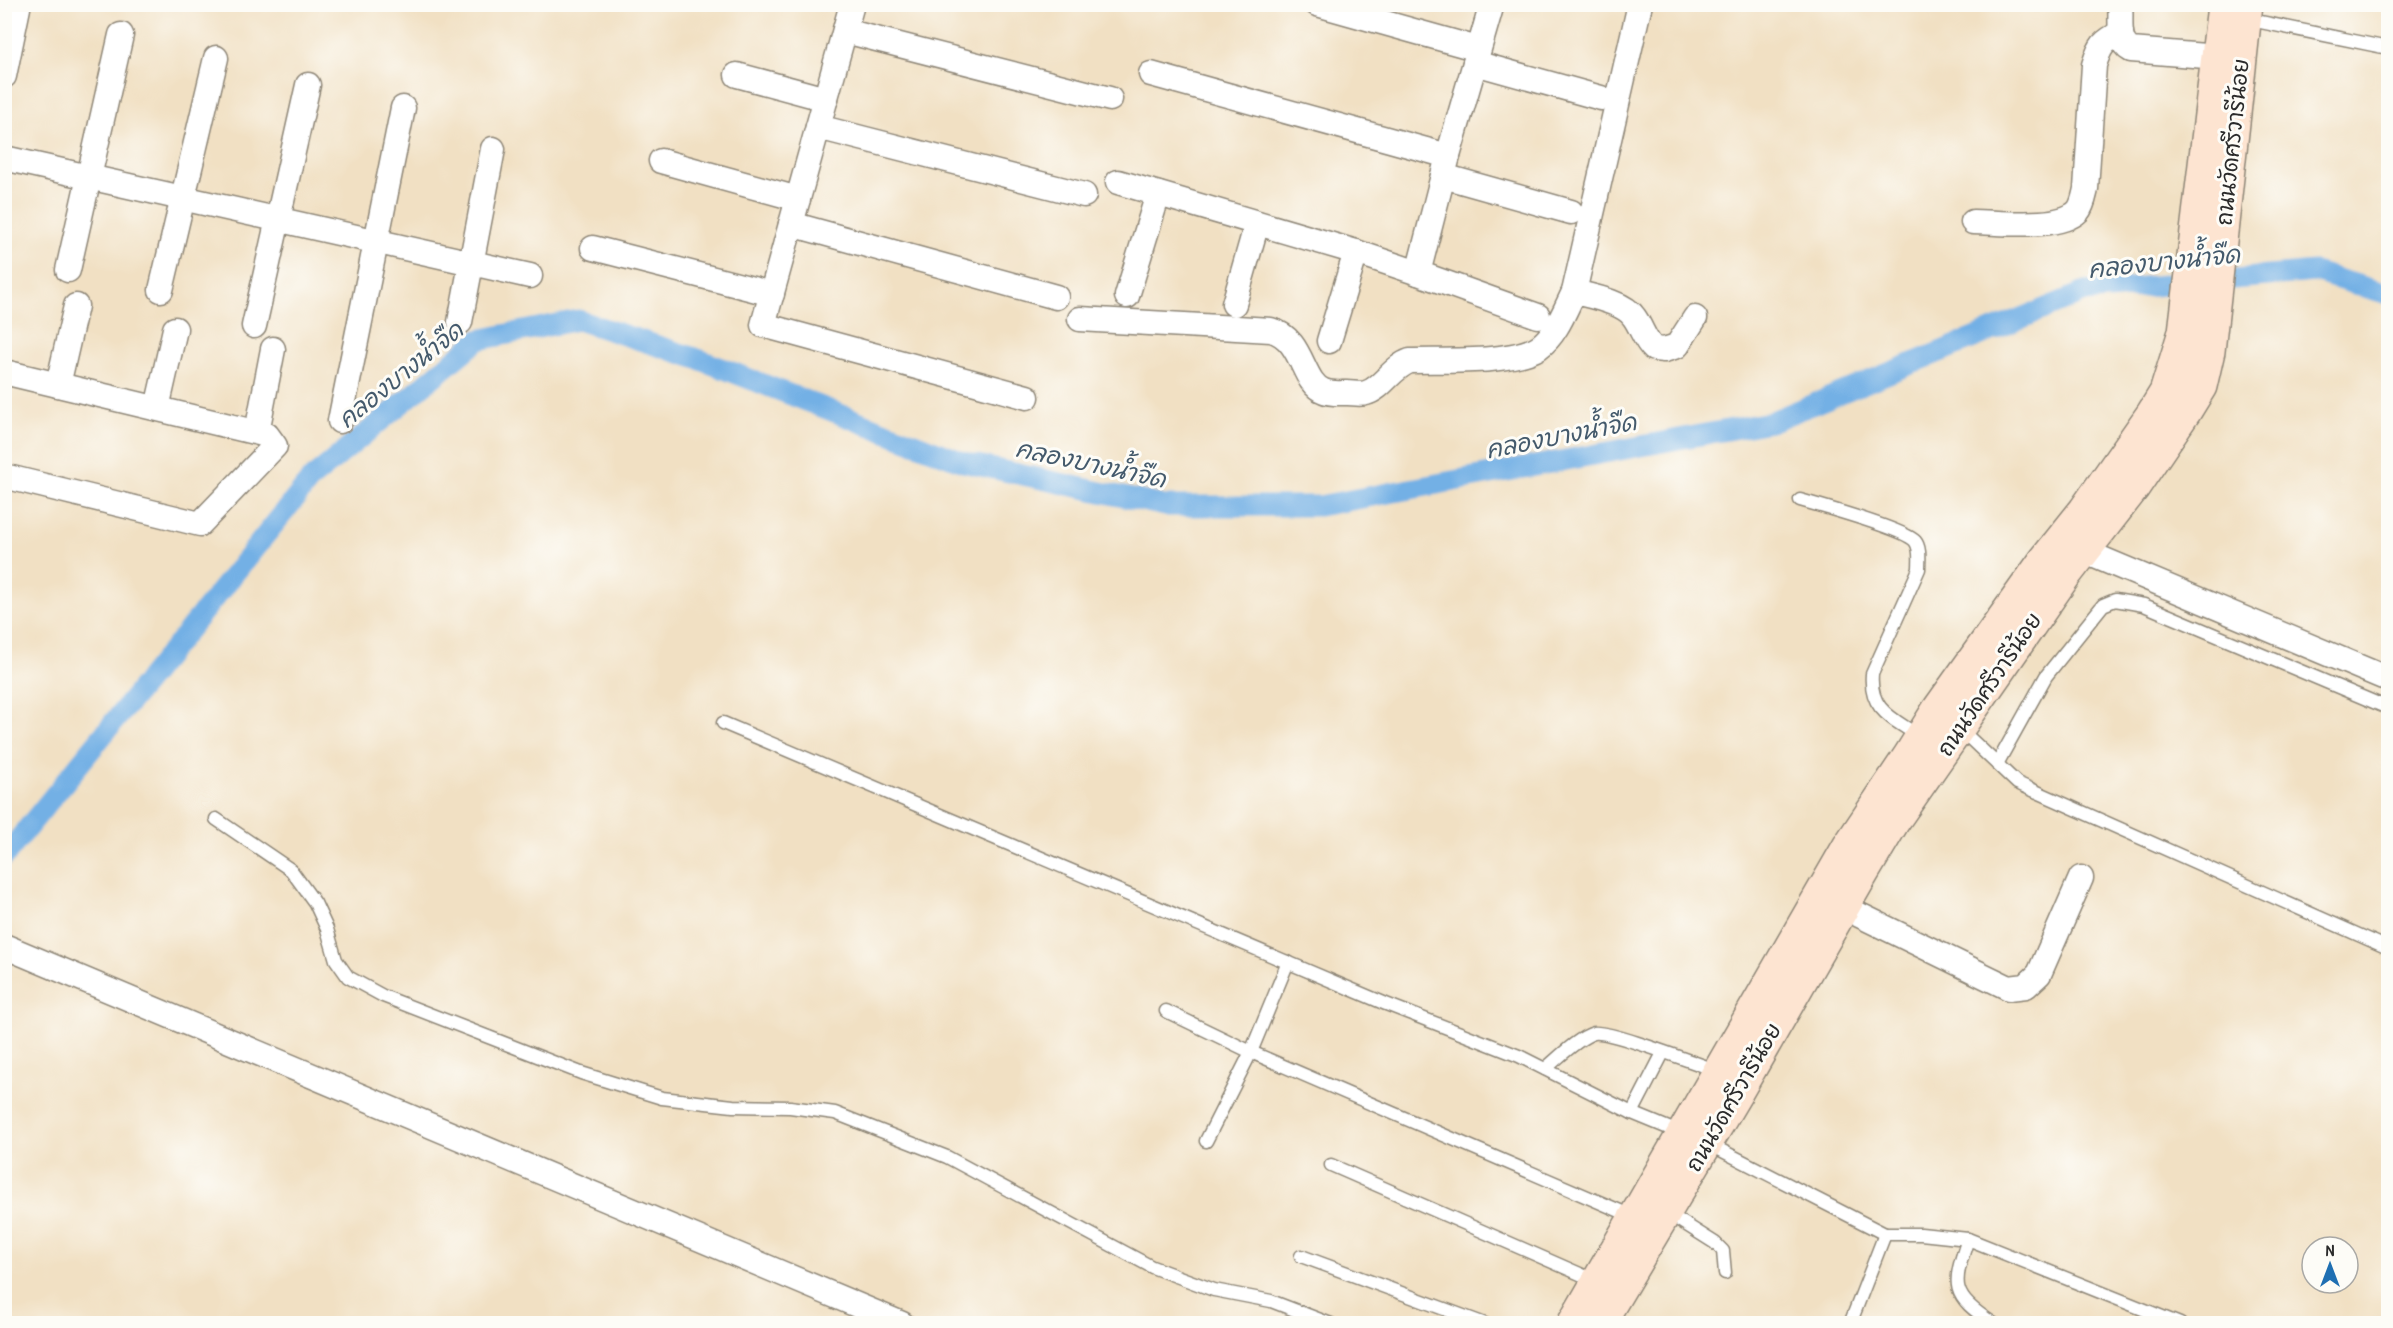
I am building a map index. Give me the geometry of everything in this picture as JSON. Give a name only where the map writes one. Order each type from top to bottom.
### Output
[{"type":"main road","name":"ถนนวัดศรีวารีน้อย","points":[[1598,1323],[1651,1215],[1695,1139],[1843,907],[1893,822],[2083,551],[2124,477],[2153,414],[2166,393],[2185,332],[2224,70],[2239,9]]},
{"type":"main road","name":"ถนนวัดศรีวารีน้อย","points":[[1695,1139],[1718,1071],[1849,847],[1938,711],[2045,561],[2085,512],[2124,477]]},
{"type":"main road","name":"ถนนวัดศรีวารีน้อย","points":[[1574,1323],[1597,1281],[1651,1215]]},
{"type":"street","points":[[852,4],[763,325],[1027,397]]},
{"type":"street","points":[[1317,4],[1601,98]]},
{"type":"street","points":[[1418,273],[1445,166],[1492,4]]},
{"type":"street","points":[[1080,319],[1270,330],[1288,338],[1314,383],[1322,391],[1365,394],[1374,390],[1402,363],[1508,357],[1539,346],[1559,323],[1574,292],[1640,4]]},
{"type":"street","points":[[2120,4],[2121,33],[2125,47],[2224,70]]},
{"type":"street","points":[[4,76],[18,8]]},
{"type":"street","points":[[845,31],[1110,99]]},
{"type":"street","points":[[1973,222],[2056,222],[2077,212],[2083,202],[2086,189],[2094,65],[2098,51],[2107,39],[2121,33]]},
{"type":"street","points":[[68,270],[120,35]]},
{"type":"street","points":[[161,290],[216,58]]},
{"type":"street","points":[[1151,74],[1445,166],[1571,212]]},
{"type":"street","points":[[737,75],[826,99]]},
{"type":"street","points":[[254,326],[308,85]]},
{"type":"street","points":[[340,421],[403,108]]},
{"type":"street","points":[[818,127],[1084,195]]},
{"type":"street","points":[[460,322],[494,149]]},
{"type":"street","points":[[4,158],[530,276]]},
{"type":"street","points":[[662,161],[798,199]]},
{"type":"street","points":[[1118,182],[1356,252],[1538,316]]},
{"type":"street","points":[[1127,296],[1158,194]]},
{"type":"street","points":[[1234,304],[1257,223]]},
{"type":"street","points":[[791,224],[1056,297]]},
{"type":"street","points":[[593,248],[772,294]]},
{"type":"street","points":[[1329,341],[1356,252]]},
{"type":"street","points":[[1574,292],[1601,299],[1633,315],[1645,339],[1654,349],[1664,350],[1677,346],[1695,318]]},
{"type":"street","points":[[58,385],[76,306]]},
{"type":"street","points":[[158,408],[175,329]]},
{"type":"street","points":[[257,432],[273,349]]},
{"type":"street","points":[[4,372],[257,432],[267,435],[275,446],[200,524],[4,476]]},
{"type":"street","points":[[2083,551],[2383,677]]},
{"type":"street","points":[[1843,907],[2009,988],[2026,986],[2039,974],[2080,878]]},
{"type":"street","points":[[4,946],[903,1323]]},
{"type":"lane","points":[[2239,9],[2388,48]]},
{"type":"lane","points":[[1800,500],[1897,531],[1915,542],[1919,551],[1919,569],[1872,674],[1871,690],[1878,707],[1921,738]]},
{"type":"lane","points":[[1997,764],[2046,676],[2103,605],[2115,600],[2144,605],[2388,708]]},
{"type":"lane","points":[[723,723],[1386,1004],[1519,1056],[1632,1113],[1695,1139],[1885,1234],[1921,1234],[1968,1239],[2180,1323]]},
{"type":"lane","points":[[1959,728],[2017,783],[2388,948]]},
{"type":"lane","points":[[216,819],[291,870],[315,903],[327,929],[336,960],[342,969],[348,977],[382,996],[581,1073],[662,1098],[733,1106],[790,1107],[834,1113],[947,1157],[1152,1267],[1214,1290],[1271,1301],[1331,1323]]},
{"type":"lane","points":[[1206,1141],[1251,1052],[1288,962]]},
{"type":"lane","points":[[1166,1011],[1251,1052],[1715,1243],[1723,1251],[1725,1273]]},
{"type":"lane","points":[[1545,1069],[1576,1043],[1594,1033],[1614,1035],[1718,1071]]},
{"type":"lane","points":[[1632,1113],[1663,1053]]},
{"type":"lane","points":[[1331,1165],[1597,1281]]},
{"type":"lane","points":[[1850,1323],[1885,1234]]},
{"type":"lane","points":[[1968,1239],[1956,1274],[1957,1284],[1965,1302],[1994,1323]]},
{"type":"lane","points":[[1301,1256],[1485,1323]]},
{"type":"waterway","name":"คลองบางน้ำจืด","points":[[4,857],[311,479],[478,340],[578,320],[701,360],[963,462],[1165,506],[1319,506],[1770,422],[2085,292],[2314,272],[2388,294]]}]
